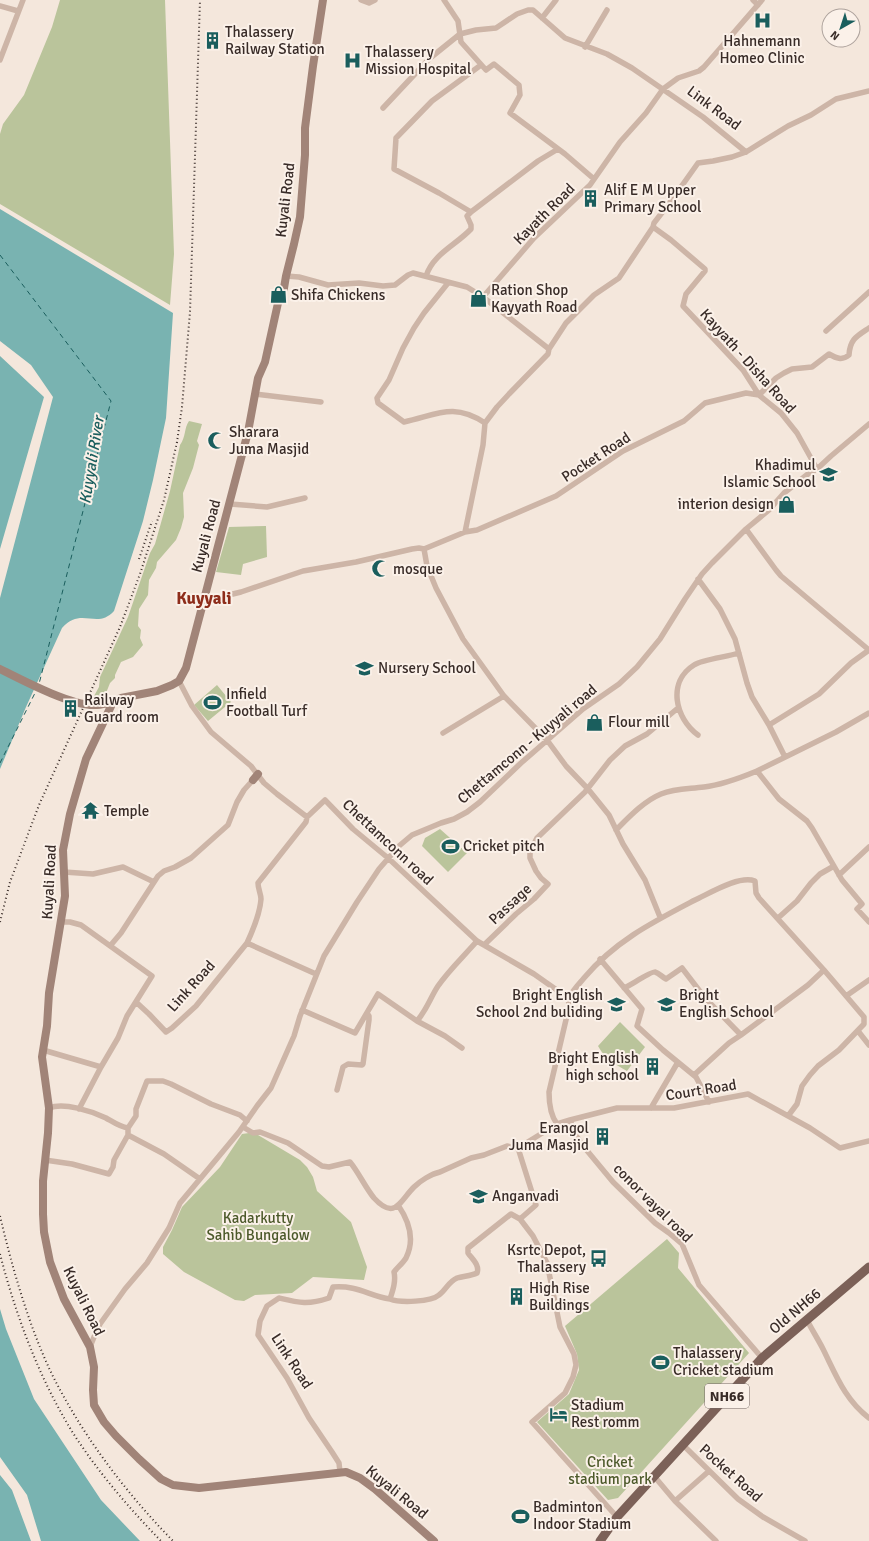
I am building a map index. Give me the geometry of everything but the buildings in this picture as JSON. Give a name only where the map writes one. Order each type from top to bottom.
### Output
[{"type":"main road","name":"Kuyali Road","points":[[179,681],[186,668],[230,504],[232,487],[251,418],[258,378],[265,362],[278,303],[284,288],[300,217],[306,128],[315,50],[323,0]]},
{"type":"main road","points":[[0,668],[38,688],[85,704],[94,705],[157,691],[179,681]]},
{"type":"main road","name":"Kuyali Road","points":[[113,702],[86,759],[63,850],[62,861],[65,896],[49,993],[47,1026],[43,1050],[45,1082],[49,1108],[46,1160],[43,1181],[44,1232],[55,1278],[64,1299],[90,1347],[94,1366],[94,1405],[116,1436],[138,1459],[161,1479],[173,1485],[199,1488],[340,1472],[352,1473],[360,1478],[434,1541]]},
{"type":"main road","name":"Old NH66","points":[[600,1541],[618,1517],[654,1476],[762,1358],[869,1267]]},
{"type":"street","points":[[0,60],[23,0]]},
{"type":"street","points":[[360,0],[369,3],[375,0]]},
{"type":"street","points":[[444,0],[458,21],[461,42],[481,65],[486,70],[494,64],[519,85],[520,95],[510,113],[558,149],[594,179]]},
{"type":"street","points":[[542,18],[556,0]]},
{"type":"street","points":[[752,0],[758,5]]},
{"type":"street","name":"Kayath Road","points":[[483,297],[534,238],[584,192],[620,142],[646,112],[663,89],[678,78],[699,71],[704,67],[762,0]]},
{"type":"street","points":[[0,6],[18,11]]},
{"type":"street","name":"Link Road","points":[[460,34],[476,30],[496,28],[517,14],[528,10],[533,10],[565,38],[617,59],[663,89],[726,134],[746,152]]},
{"type":"street","points":[[585,47],[607,10]]},
{"type":"street","points":[[383,108],[429,58],[460,34]]},
{"type":"street","points":[[471,212],[394,169],[396,138],[432,101],[481,65]]},
{"type":"street","points":[[465,532],[483,444],[485,423],[496,407],[548,354],[549,349],[566,323],[594,295],[619,278],[653,227],[654,223],[698,163],[732,157],[746,152],[788,126],[815,113],[836,99],[869,91]]},
{"type":"street","points":[[426,276],[429,268],[435,260],[471,229],[467,216],[471,212],[538,161],[558,149]]},
{"type":"street","name":"Kayyath - Disha Road","points":[[653,227],[705,269],[705,271],[686,294],[683,306],[743,370],[759,395],[781,413],[797,434],[817,469]]},
{"type":"street","points":[[286,276],[299,277],[328,285],[359,283],[383,286],[395,284],[413,273],[467,287],[483,297],[549,349]]},
{"type":"street","points":[[448,283],[414,328],[403,348],[389,380],[377,398],[378,403],[404,422],[432,414],[458,411],[478,418],[485,423]]},
{"type":"street","points":[[826,331],[869,292]]},
{"type":"street","points":[[759,395],[776,378],[792,369],[812,367],[829,354],[842,359],[846,358],[849,355],[849,347],[852,341],[858,334],[869,328]]},
{"type":"street","name":"Pocket Road","points":[[204,601],[241,592],[303,571],[356,562],[412,549],[424,549],[465,532],[477,530],[556,496],[623,451],[684,420],[705,404],[719,399],[746,393],[759,395]]},
{"type":"street","points":[[255,394],[321,402]]},
{"type":"street","name":"Chettamconn - Kuyyali road","points":[[90,1347],[100,1324],[125,1289],[147,1263],[153,1251],[169,1228],[180,1203],[243,1127],[275,1082],[324,956],[344,921],[388,858],[405,839],[441,823],[454,819],[467,812],[480,802],[493,788],[546,740],[594,700],[619,684],[660,639],[671,619],[698,580],[712,563],[746,529],[769,510],[790,488],[817,469],[869,424]]},
{"type":"street","points":[[230,504],[267,507],[305,498]]},
{"type":"street","points":[[746,529],[782,576],[869,650],[850,663],[819,694],[769,725]]},
{"type":"street","points":[[424,549],[431,578],[452,619],[470,648],[504,696],[546,740],[566,766],[588,789],[609,815],[645,880],[660,917]]},
{"type":"street","points":[[698,580],[720,609],[735,640],[752,697],[769,725],[784,757]]},
{"type":"street","points":[[698,735],[693,732],[678,708],[676,688],[680,679],[694,665],[739,653]]},
{"type":"street","points":[[179,681],[192,706],[211,732],[226,744],[256,777],[307,817]]},
{"type":"street","points":[[443,733],[504,696]]},
{"type":"street","points":[[588,789],[610,760],[625,746],[646,734],[678,708]]},
{"type":"street","points":[[616,830],[636,811],[661,794],[689,787],[703,787],[721,784],[757,771],[836,732],[869,713]]},
{"type":"street","points":[[757,771],[779,799],[812,828],[839,875],[862,904],[857,909],[869,922]]},
{"type":"street","points":[[110,946],[121,933],[154,882],[164,871],[191,858],[228,825],[237,802],[244,790],[256,777]]},
{"type":"street","name":"Passage","points":[[484,945],[548,884],[536,871],[530,858],[532,847],[537,838],[588,789]]},
{"type":"street","name":"Chettamconn road","points":[[307,817],[325,800],[353,829],[388,858],[476,942],[484,945],[534,974],[568,999]]},
{"type":"street","name":"Link Road","points":[[136,1002],[166,1032],[196,1006],[247,943],[260,907],[261,897],[258,890],[258,883],[306,822],[307,817]]},
{"type":"street","points":[[839,875],[869,847]]},
{"type":"street","points":[[778,918],[797,900],[820,874],[834,866]]},
{"type":"street","points":[[64,872],[93,874],[123,867],[154,882]]},
{"type":"street","points":[[557,1124],[554,1119],[549,1099],[549,1092],[569,1007],[568,999],[581,982],[600,959],[630,936],[660,917],[716,890],[745,879],[755,882],[756,893],[759,898],[864,1017],[864,1024],[858,1031],[810,1075],[802,1086],[797,1104],[788,1116]]},
{"type":"street","points":[[61,922],[70,922],[81,925],[152,976],[127,1016],[111,1052],[101,1067],[79,1110]]},
{"type":"street","points":[[417,1021],[430,1004],[433,994],[439,984],[476,942]]},
{"type":"street","points":[[247,943],[316,974]]},
{"type":"street","points":[[600,959],[642,1009],[641,1017],[637,1026],[662,1050],[694,1075],[702,1085],[709,1102]]},
{"type":"street","points":[[624,988],[638,981],[652,971],[666,979],[682,968],[705,998],[741,1035]]},
{"type":"street","points":[[694,1075],[729,1043],[808,985],[824,970]]},
{"type":"street","points":[[846,996],[869,980]]},
{"type":"street","points":[[302,1010],[355,1033],[378,994],[417,1021],[445,1036],[462,1048]]},
{"type":"street","points":[[337,1090],[343,1067],[348,1064],[363,1064],[369,1020],[367,1013]]},
{"type":"street","points":[[858,1031],[869,1045]]},
{"type":"street","points":[[43,1050],[101,1067]]},
{"type":"street","points":[[650,1108],[678,1062]]},
{"type":"street","points":[[46,1160],[109,1174],[113,1167],[114,1160],[128,1135],[128,1128],[136,1116],[136,1108],[147,1081],[163,1081],[171,1084],[211,1104],[240,1115],[247,1121]]},
{"type":"street","name":"Court Road","points":[[570,1120],[617,1108],[674,1108],[748,1094],[810,1128],[840,1148],[869,1141]]},
{"type":"street","points":[[49,1108],[64,1106],[93,1113],[120,1126],[128,1128]]},
{"type":"street","points":[[243,1127],[253,1133],[260,1132],[288,1143],[322,1166],[350,1162],[367,1189],[381,1204],[387,1208],[392,1208],[398,1205],[414,1187],[436,1173],[471,1158],[484,1156],[507,1146],[518,1148],[557,1124],[570,1120]]},
{"type":"street","name":"conor vayal road","points":[[570,1120],[575,1134],[584,1147],[613,1182],[655,1223],[682,1244],[699,1285],[762,1358]]},
{"type":"street","points":[[128,1135],[164,1154],[200,1179]]},
{"type":"street","points":[[518,1148],[536,1205],[520,1219]]},
{"type":"street","points":[[398,1205],[403,1212],[410,1229],[410,1244],[406,1259],[394,1272],[394,1289],[390,1299],[397,1302],[438,1296],[449,1282],[477,1273],[477,1264],[468,1253],[468,1248],[511,1214],[520,1219],[533,1236],[547,1263],[560,1327],[574,1354],[576,1365],[573,1378],[565,1392],[532,1422],[618,1517]]},
{"type":"street","name":"Link Road","points":[[340,1472],[339,1463],[309,1418],[287,1378],[258,1335],[260,1321],[267,1306],[279,1298],[305,1304],[312,1303],[329,1298],[333,1287],[357,1288],[390,1299]]},
{"type":"street","points":[[807,1320],[823,1349],[840,1386],[860,1411],[869,1418]]},
{"type":"street","name":"Pocket Road","points":[[683,1445],[738,1499],[763,1517],[805,1541]]},
{"type":"street","points":[[675,1500],[709,1471]]},
{"type":"street","points":[[654,1476],[675,1500],[716,1541]]},
{"type":"green space","points":[[60,0],[165,0],[174,254],[170,305],[0,204],[0,134],[3,124],[24,95],[52,27]]},
{"type":"green space","points":[[189,421],[202,424],[197,441],[199,445],[193,468],[183,493],[184,517],[181,528],[176,540],[157,562],[156,568],[149,580],[148,595],[139,609],[138,626],[141,630],[140,638],[143,645],[133,657],[121,662],[115,678],[110,683],[104,698],[96,698],[94,696],[99,687],[100,677],[128,617],[150,553],[155,544],[170,491],[180,445]]},
{"type":"green space","points":[[266,526],[267,557],[243,564],[241,575],[216,572],[229,527]]},
{"type":"green space","name":"Infield Football Turf","points":[[217,685],[231,702],[208,721],[194,705]]},
{"type":"green space","points":[[440,829],[467,853],[448,872],[422,846],[425,838]]},
{"type":"green space","points":[[620,1022],[645,1047],[627,1071],[607,1058],[598,1046]]},
{"type":"green space","name":"Kadarkutty Sahib Bungalow","points":[[249,1133],[258,1135],[300,1160],[307,1167],[313,1177],[317,1191],[351,1222],[367,1267],[364,1280],[313,1277],[292,1293],[255,1295],[244,1301],[235,1300],[184,1272],[163,1254],[163,1247],[182,1207],[220,1167],[242,1134]]},
{"type":"green space","name":"Thalassery Cricket stadium","points":[[667,1239],[679,1253],[678,1268],[749,1353],[618,1498],[608,1500],[537,1422],[569,1394],[579,1370],[577,1354],[565,1326]]},
{"type":"water","name":"Kuyyali River","points":[[0,209],[173,313],[166,418],[143,521],[114,611],[101,619],[76,619],[69,622],[62,628],[0,769],[0,598],[53,397],[31,365],[0,341]]},
{"type":"water","points":[[0,356],[44,397],[0,549]]},
{"type":"water","points":[[0,1309],[6,1329],[34,1399],[101,1500],[140,1541],[41,1541],[27,1495],[0,1457]]},
{"type":"water","points":[[0,1475],[12,1490],[31,1541],[0,1541]]},
{"type":"ferry route","points":[[0,255],[111,401],[39,684]]},
{"type":"ferry route","points":[[0,763],[36,691]]},
{"type":"railway","points":[[0,922],[10,882],[39,805],[120,627],[140,574],[164,500],[177,442],[182,407],[190,312],[200,0]]},
{"type":"railway","points":[[139,559],[152,521]]},
{"type":"railway","points":[[0,1216],[24,1304],[40,1348],[59,1388],[83,1429],[111,1469],[141,1506],[173,1541]]},
{"type":"railway","points":[[0,1254],[21,1323],[39,1369],[61,1412],[73,1433],[103,1476],[137,1516],[161,1541]]},
{"type":"place","name":"Hahnemann Homeo Clinic","points":[[762,20]]},
{"type":"place","name":"Thalassery Railway Station","points":[[212,41]]},
{"type":"place","name":"Thalassery Mission Hospital","points":[[352,61]]},
{"type":"place","name":"Alif E M Upper Primary School","points":[[591,199]]},
{"type":"place","name":"Shifa Chickens","points":[[278,295]]},
{"type":"place","name":"Ration Shop Kayyath Road","points":[[478,299]]},
{"type":"place","name":"Sharara Juma Masjid","points":[[216,441]]},
{"type":"place","name":"Khadimul Islamic School","points":[[829,474]]},
{"type":"place","name":"interion design","points":[[787,504]]},
{"type":"place","name":"mosque","points":[[380,569]]},
{"type":"place","name":"Nursery School","points":[[365,668]]},
{"type":"place","name":"Infield Football Turf","points":[[213,703]]},
{"type":"place","name":"Railway Guard room","points":[[71,709]]},
{"type":"place","name":"Flour mill","points":[[595,722]]},
{"type":"place","name":"Temple","points":[[91,811]]},
{"type":"place","name":"Cricket pitch","points":[[450,846]]},
{"type":"place","name":"Bright English School 2nd buliding","points":[[616,1004]]},
{"type":"place","name":"Bright English School","points":[[666,1004]]},
{"type":"place","name":"Bright English high school","points":[[652,1067]]},
{"type":"place","name":"Erangol Juma Masjid","points":[[602,1137]]},
{"type":"place","name":"Anganvadi","points":[[479,1196]]},
{"type":"place","name":"Ksrtc Depot, Thalassery","points":[[599,1259]]},
{"type":"place","name":"High Rise Buildings","points":[[516,1297]]},
{"type":"place","name":"Thalassery Cricket stadium","points":[[660,1362]]},
{"type":"place","name":"Stadium Rest romm","points":[[558,1414]]},
{"type":"place","name":"Badminton Indoor Stadium","points":[[520,1516]]},
{"type":"district","name":"Kuyyali","points":[[204,598]]},
{"type":"park label","name":"Cricket stadium park","points":[[610,1470]]}]
